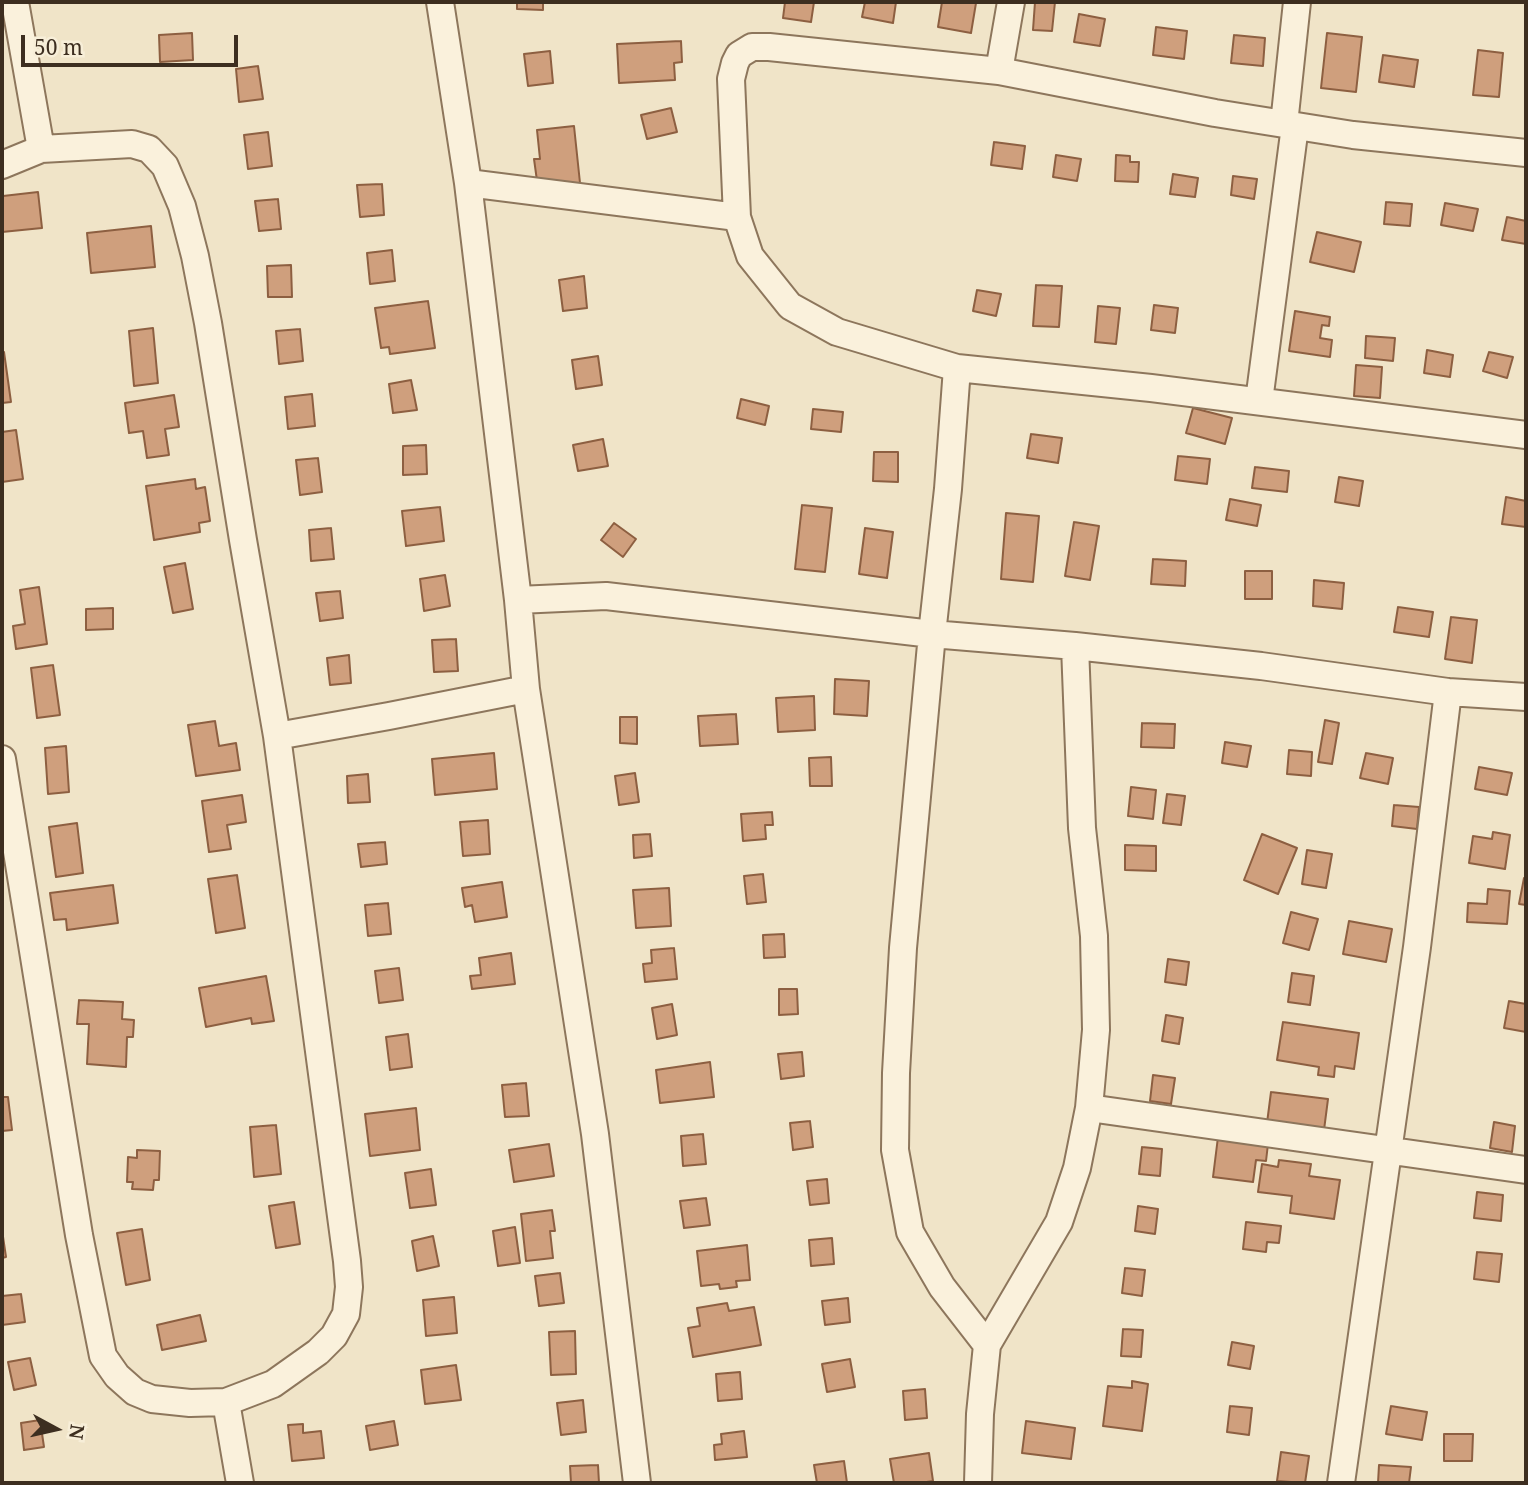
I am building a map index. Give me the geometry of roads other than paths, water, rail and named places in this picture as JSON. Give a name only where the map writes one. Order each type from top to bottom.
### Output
[{"type":"street","points":[[15,2],[41,149]]},
{"type":"street","points":[[440,2],[468,183],[518,600],[526,689],[595,1134],[637,1483]]},
{"type":"street","points":[[999,71],[1011,2]]},
{"type":"street","points":[[1259,401],[1289,125],[1297,2]]},
{"type":"street","points":[[1526,153],[1353,135],[1215,113],[999,71],[769,47],[752,47],[740,55],[731,79],[737,217],[750,256],[790,306],[837,332],[957,368],[1259,401],[1526,435]]},
{"type":"street","points":[[2,165],[41,149],[132,144],[149,149],[165,166],[182,206],[195,256],[276,736],[349,1287],[346,1314],[334,1336],[318,1352],[273,1384],[226,1402],[190,1403],[152,1398],[135,1392],[117,1376],[103,1356],[79,1235],[2,760]]},
{"type":"street","points":[[468,183],[737,217]]},
{"type":"street","points":[[957,368],[948,489],[902,948],[895,1150],[910,1232],[942,1287],[987,1345]]},
{"type":"street","points":[[518,600],[606,596],[932,634],[1261,666],[1448,692],[1526,697]]},
{"type":"street","points":[[978,1483],[980,1414],[987,1345],[1059,1223],[1077,1168],[1088,1108],[1096,1030],[1094,936],[1082,828],[1075,646]]},
{"type":"street","points":[[276,736],[526,689]]},
{"type":"street","points":[[1341,1483],[1417,947],[1448,692]]},
{"type":"street","points":[[1088,1108],[1526,1170]]},
{"type":"street","points":[[226,1402],[240,1483]]}]
